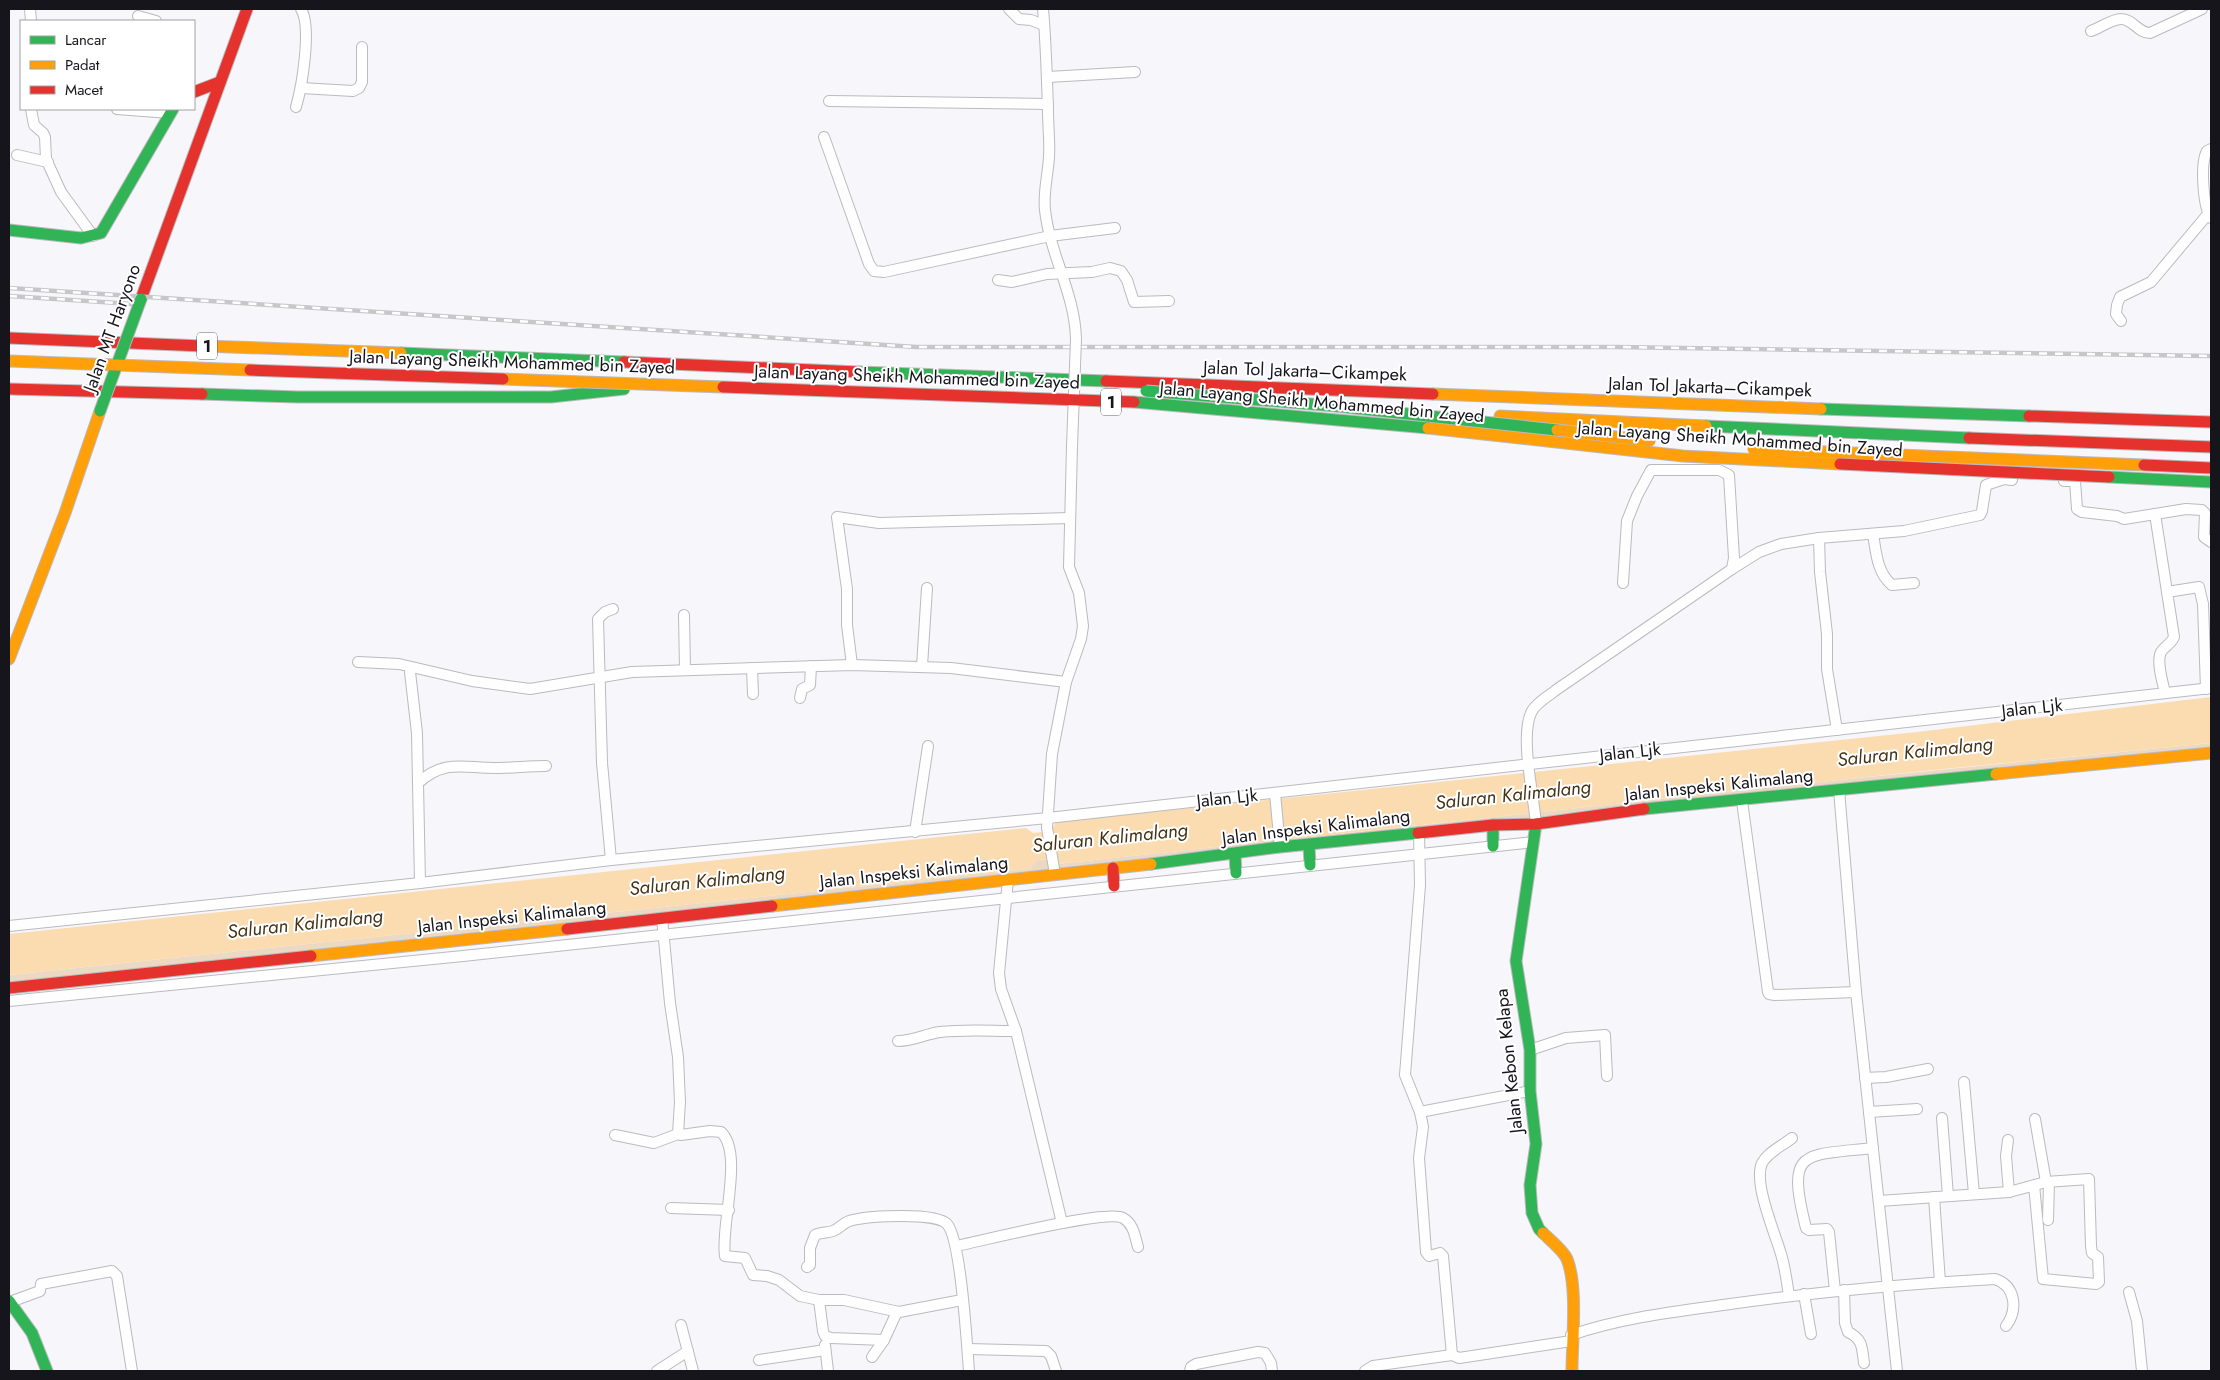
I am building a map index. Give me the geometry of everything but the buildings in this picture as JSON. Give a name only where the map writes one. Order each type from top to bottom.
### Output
[{"type":"main road","name":"Jalan MT Haryono","points":[[9,659],[65,513],[100,411],[247,9]]},
{"type":"main road","points":[[195,89],[220,82]]},
{"type":"main road","points":[[9,230],[82,238],[101,232],[108,224],[172,111]]},
{"type":"main road","name":"Jalan Tol Jakarta–Cikampek","points":[[9,338],[1631,402],[2211,422]]},
{"type":"main road","name":"Jalan Layang Sheikh Mohammed bin Zayed","points":[[9,351],[1215,395],[1376,410],[1686,445],[2211,468]]},
{"type":"main road","name":"Jalan Layang Sheikh Mohammed bin Zayed","points":[[9,361],[1130,402],[1375,422],[1683,456],[2211,482]]},
{"type":"main road","name":"Jalan Tol Jakarta–Cikampek","points":[[9,366],[1178,401],[2036,441],[2211,447]]},
{"type":"main road","points":[[9,389],[298,397],[551,397],[655,386]]},
{"type":"main road","name":"Jalan Inspeksi Kalimalang","points":[[9,988],[1008,880],[1235,854],[1280,845],[1309,845],[1419,832],[1494,826],[1536,819],[2211,753]]},
{"type":"main road","name":"Jalan Kebon Kelapa","points":[[1536,819],[1516,961],[1530,1050],[1530,1091],[1536,1144],[1530,1185],[1532,1213],[1540,1229],[1558,1247],[1566,1257],[1568,1264],[1573,1305],[1572,1371]]},
{"type":"main road","points":[[1493,846],[1494,826]]},
{"type":"main road","points":[[1309,845],[1310,865]]},
{"type":"main road","points":[[1235,854],[1236,873]]},
{"type":"main road","points":[[1112,868],[1114,886]]},
{"type":"main road","points":[[9,1302],[32,1333],[47,1371]]},
{"type":"street","points":[[296,107],[301,88],[306,30],[304,14],[300,9]]},
{"type":"street","points":[[1009,9],[1019,19],[1031,20],[1044,25]]},
{"type":"street","points":[[1043,9],[1048,77],[1049,157],[1045,184],[1045,209],[1050,236],[1076,321],[1069,567],[1079,593],[1083,626],[1081,639],[1066,682],[1052,754],[1047,823],[1051,859],[1055,874]]},
{"type":"street","points":[[2090,31],[2119,19],[2126,20],[2144,33],[2150,33],[2202,9]]},
{"type":"street","points":[[138,16],[152,20]]},
{"type":"street","points":[[301,88],[353,91],[359,88],[362,82],[362,47]]},
{"type":"street","points":[[1048,77],[1135,72]]},
{"type":"street","points":[[829,101],[1048,104]]},
{"type":"street","points":[[31,110],[34,125],[43,132],[45,137],[48,162],[61,192],[93,236]]},
{"type":"street","points":[[144,110],[172,111]]},
{"type":"street","points":[[824,137],[869,264],[874,271],[884,272],[1050,236],[1115,228]]},
{"type":"street","points":[[2121,322],[2116,314],[2116,305],[2120,297],[2150,282],[2210,216],[2205,203],[2203,168],[2204,155],[2211,149]]},
{"type":"street","points":[[17,155],[48,162]]},
{"type":"street","points":[[998,280],[1012,282],[1047,274],[1092,272],[1110,268],[1121,271],[1127,280],[1134,302],[1169,301]]},
{"type":"street","points":[[1623,583],[1627,521],[1637,496],[1651,470],[1719,470],[1729,474],[1734,558],[1732,569]]},
{"type":"street","points":[[1536,819],[1529,768],[1529,724],[1532,711],[1542,701],[1759,552],[1781,544],[1819,538],[1904,531],[1980,515],[1986,485],[2004,479],[2075,481],[2077,509],[2082,512],[2117,516],[2124,519],[2186,509],[2202,510],[2205,513],[2204,537],[2211,542]]},
{"type":"street","points":[[2155,514],[2174,636],[2171,644],[2163,650],[2160,656],[2165,693]]},
{"type":"street","points":[[852,665],[847,625],[847,589],[837,517],[879,523],[1070,518]]},
{"type":"street","points":[[1874,534],[1877,561],[1888,581],[1892,585],[1914,582]]},
{"type":"street","points":[[1819,538],[1820,572],[1827,634],[1827,669],[1837,730]]},
{"type":"street","points":[[2167,592],[2199,587],[2203,604],[2209,688]]},
{"type":"street","points":[[922,666],[927,588]]},
{"type":"street","points":[[611,860],[602,763],[598,619],[605,612],[613,609]]},
{"type":"street","points":[[684,616],[685,670]]},
{"type":"street","points":[[358,662],[398,664],[502,687],[530,689],[632,672],[852,665],[922,666],[1066,682]]},
{"type":"street","points":[[800,698],[802,689],[810,685],[810,666]]},
{"type":"street","points":[[412,668],[410,672],[417,733],[420,883]]},
{"type":"street","points":[[752,668],[753,694]]},
{"type":"street","name":"Jalan Ljk","points":[[9,926],[420,883],[611,860],[915,832],[1047,823],[1275,795],[1529,768],[1837,730],[2209,688]]},
{"type":"street","points":[[915,832],[928,746]]},
{"type":"street","points":[[418,782],[429,772],[448,767],[546,766]]},
{"type":"street","points":[[1840,790],[1856,992],[1897,1371]]},
{"type":"street","points":[[1275,795],[1280,845]]},
{"type":"street","points":[[1742,800],[1768,992],[1774,995],[1856,992]]},
{"type":"street","points":[[1419,832],[1420,885],[1405,1076],[1420,1112],[1423,1127],[1419,1158],[1426,1252],[1429,1256],[1440,1253],[1443,1256],[1452,1355]]},
{"type":"street","name":"Jalan Inspeksi Kalimalang","points":[[9,1001],[463,956],[1534,842]]},
{"type":"street","points":[[1008,880],[999,973],[1001,988],[1016,1031],[1062,1223]]},
{"type":"street","points":[[662,918],[670,1004],[678,1056],[680,1102],[678,1134]]},
{"type":"street","points":[[898,1041],[915,1040],[937,1032],[953,1030],[1016,1031]]},
{"type":"street","points":[[1530,1050],[1566,1038],[1604,1035],[1607,1076]]},
{"type":"street","points":[[1865,1078],[1886,1077],[1928,1069]]},
{"type":"street","points":[[1964,1082],[1974,1194]]},
{"type":"street","points":[[1420,1112],[1530,1091]]},
{"type":"street","points":[[1869,1112],[1918,1109]]},
{"type":"street","points":[[1942,1118],[1948,1196]]},
{"type":"street","points":[[2035,1119],[2048,1182],[2048,1220]]},
{"type":"street","points":[[615,1135],[654,1143],[678,1134],[710,1131],[721,1132],[726,1137],[731,1158],[725,1256],[745,1258],[753,1275],[767,1276],[779,1280],[800,1296],[819,1300],[844,1300],[899,1312],[962,1300]]},
{"type":"street","points":[[1789,1296],[1782,1256],[1768,1212],[1760,1177],[1763,1161],[1771,1152],[1792,1138]]},
{"type":"street","points":[[2008,1140],[2006,1156],[2009,1192]]},
{"type":"street","points":[[1864,1363],[1862,1342],[1856,1335],[1848,1332],[1845,1323],[1829,1232],[1827,1229],[1809,1230],[1806,1228],[1799,1193],[1798,1171],[1804,1161],[1817,1154],[1873,1148]]},
{"type":"street","points":[[1878,1200],[2009,1192],[2034,1185],[2048,1182],[2089,1179],[2091,1246],[2092,1253],[2096,1255],[2098,1261],[2099,1282],[2096,1284],[2043,1280],[2034,1185]]},
{"type":"street","points":[[1934,1197],[1940,1282]]},
{"type":"street","points":[[671,1208],[729,1210]]},
{"type":"street","points":[[806,1267],[810,1265],[810,1248],[815,1235],[834,1231],[840,1225],[855,1219],[909,1216],[936,1218],[948,1225],[956,1246],[969,1371]]},
{"type":"street","points":[[956,1246],[1062,1223],[1106,1216],[1122,1217],[1131,1225],[1138,1248]]},
{"type":"street","points":[[9,1302],[40,1291],[40,1284],[112,1271],[117,1276],[132,1371]]},
{"type":"street","points":[[1365,1371],[1373,1366],[1452,1355],[1458,1358],[1571,1338],[1604,1324],[1634,1318],[1804,1294],[1888,1285],[1995,1279],[2002,1281],[2011,1292],[2014,1306],[2012,1318],[2006,1326]]},
{"type":"street","points":[[2129,1292],[2137,1321],[2142,1371]]},
{"type":"street","points":[[1804,1294],[1811,1334]]},
{"type":"street","points":[[819,1300],[828,1371]]},
{"type":"street","points":[[872,1357],[884,1340],[896,1314],[899,1312]]},
{"type":"street","points":[[681,1326],[694,1371]]},
{"type":"street","points":[[823,1334],[831,1338],[884,1340]]},
{"type":"street","points":[[968,1349],[1046,1351],[1056,1371]]},
{"type":"street","points":[[759,1360],[825,1350]]},
{"type":"street","points":[[657,1371],[688,1351]]},
{"type":"street","points":[[1190,1371],[1191,1367],[1196,1364],[1258,1352],[1265,1353],[1269,1357],[1272,1371]]},
{"type":"shaded area","points":[[2211,743],[2211,754],[9,989],[9,975],[1029,869],[1037,860],[1051,859],[1057,864],[1858,778]]},
{"type":"water","name":"Saluran Kalimalang","points":[[2211,697],[2211,743],[1923,771],[1057,864],[1051,859],[1037,860],[1029,869],[9,975],[9,934],[1026,828],[1033,833],[1051,831],[1056,822],[1917,732]]},
{"type":"railway","points":[[9,288],[916,347],[1616,347],[2211,356]]},
{"type":"railway","points":[[9,296],[133,304]]},
{"type":"traffic: fast","points":[[9,230],[81,238],[101,233],[172,110]]},
{"type":"traffic: fast","points":[[100,411],[141,299]]},
{"type":"traffic: fast","points":[[401,353],[624,362]]},
{"type":"traffic: fast","points":[[859,372],[1106,381]]},
{"type":"traffic: fast","points":[[202,394],[298,397],[551,397],[624,389]]},
{"type":"traffic: fast","points":[[1146,391],[1335,406],[1557,430]]},
{"type":"traffic: fast","points":[[1134,402],[1428,428]]},
{"type":"traffic: fast","points":[[1821,409],[2029,416]]},
{"type":"traffic: fast","points":[[1706,426],[1969,438]]},
{"type":"traffic: fast","points":[[2109,477],[2211,482]]},
{"type":"traffic: fast","points":[[1644,809],[1996,774]]},
{"type":"traffic: fast","points":[[1536,824],[1516,961],[1530,1050],[1530,1091],[1536,1144],[1530,1185],[1532,1213],[1539,1229],[1543,1233]]},
{"type":"traffic: fast","points":[[1493,825],[1493,846]]},
{"type":"traffic: fast","points":[[1151,864],[1280,847],[1418,833]]},
{"type":"traffic: fast","points":[[1309,845],[1310,865]]},
{"type":"traffic: fast","points":[[1235,854],[1236,873]]},
{"type":"traffic: fast","points":[[9,1301],[32,1333],[47,1371]]},
{"type":"traffic: slow","points":[[203,346],[401,353]]},
{"type":"traffic: slow","points":[[9,361],[250,370]]},
{"type":"traffic: slow","points":[[503,379],[723,387]]},
{"type":"traffic: slow","points":[[1433,394],[1821,409]]},
{"type":"traffic: slow","points":[[9,659],[65,513],[100,411]]},
{"type":"traffic: slow","points":[[1500,416],[1706,426]]},
{"type":"traffic: slow","points":[[1428,428],[1683,456],[1840,464]]},
{"type":"traffic: slow","points":[[1557,430],[1650,441]]},
{"type":"traffic: slow","points":[[1753,449],[2144,465]]},
{"type":"traffic: slow","points":[[1996,774],[2211,753]]},
{"type":"traffic: slow","points":[[772,906],[1151,864]]},
{"type":"traffic: slow","points":[[311,956],[567,929]]},
{"type":"traffic: slow","points":[[1543,1233],[1563,1252],[1570,1270],[1574,1314],[1572,1371]]},
{"type":"traffic: jam","points":[[141,299],[247,9]]},
{"type":"traffic: jam","points":[[195,92],[220,82]]},
{"type":"traffic: jam","points":[[9,338],[203,346]]},
{"type":"traffic: jam","points":[[624,362],[859,372]]},
{"type":"traffic: jam","points":[[250,370],[503,379]]},
{"type":"traffic: jam","points":[[1106,381],[1433,394]]},
{"type":"traffic: jam","points":[[723,387],[1134,402]]},
{"type":"traffic: jam","points":[[9,389],[202,394]]},
{"type":"traffic: jam","points":[[2029,416],[2211,422]]},
{"type":"traffic: jam","points":[[1969,438],[2211,447]]},
{"type":"traffic: jam","points":[[1840,464],[2109,477]]},
{"type":"traffic: jam","points":[[2144,465],[2211,468]]},
{"type":"traffic: jam","points":[[1418,833],[1493,825],[1536,824],[1644,809]]},
{"type":"traffic: jam","points":[[1113,868],[1114,886]]},
{"type":"traffic: jam","points":[[567,929],[772,906]]},
{"type":"traffic: jam","points":[[9,988],[311,956]]}]
